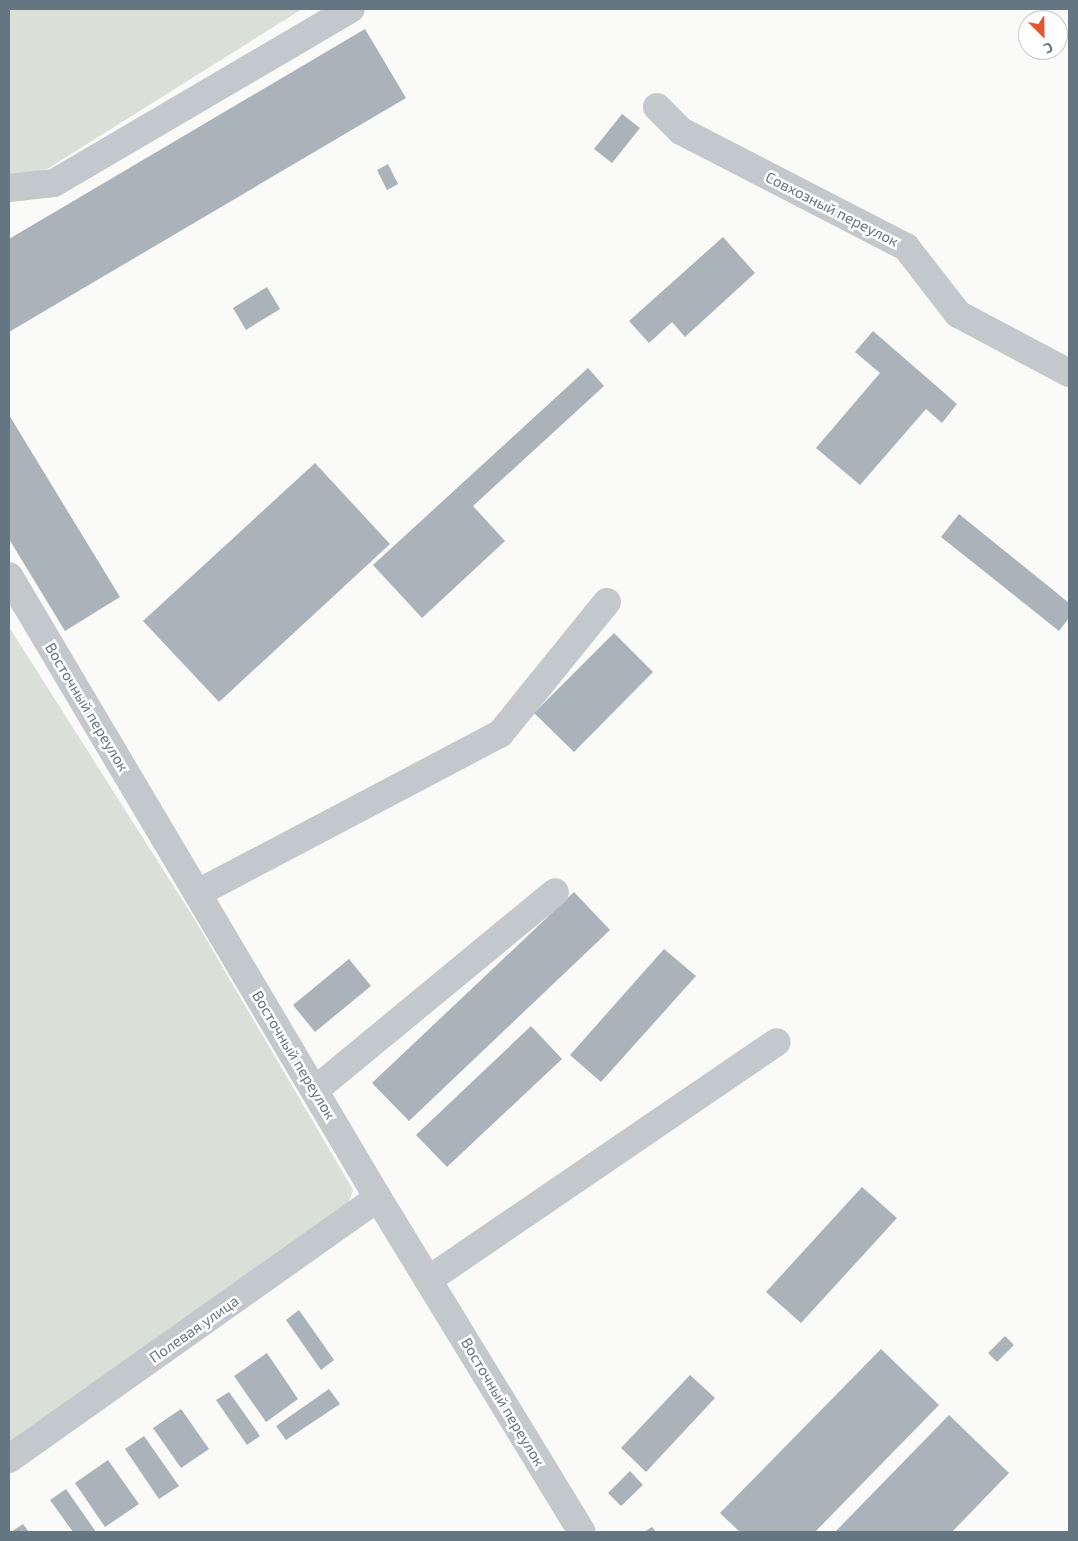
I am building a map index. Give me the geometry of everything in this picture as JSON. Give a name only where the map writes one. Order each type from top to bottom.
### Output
[{"type":"street","points":[[9,188],[54,183],[351,9]]},
{"type":"street","name":"Совхозный переулок","points":[[657,107],[681,131],[906,247],[958,314],[1069,373]]},
{"type":"street","name":"Восточный переулок","points":[[9,576],[378,1198],[582,1532]]},
{"type":"street","points":[[198,893],[500,734],[608,602]]},
{"type":"street","points":[[314,1090],[555,892]]},
{"type":"street","points":[[428,1280],[777,1042]]},
{"type":"street","name":"Полевая улица","points":[[9,1459],[378,1198]]},
{"type":"shaded area","points":[[9,9],[302,9],[36,176],[9,179]]},
{"type":"shaded area","points":[[9,627],[195,920],[353,1190],[347,1208],[9,1444]]},
{"type":"building","points":[[365,29],[406,98],[9,332],[9,239]]},
{"type":"building","points":[[622,114],[640,128],[612,163],[594,149]]},
{"type":"building","points":[[388,164],[398,184],[387,190],[377,170]]},
{"type":"building","points":[[723,237],[755,273],[685,337],[672,322],[649,343],[629,321]]},
{"type":"building","points":[[267,287],[280,309],[246,330],[233,308]]},
{"type":"building","points":[[873,331],[957,404],[942,423],[926,409],[860,485],[816,448],[880,373],[855,352]]},
{"type":"building","points":[[588,368],[604,386],[473,506],[505,541],[422,618],[373,565]]},
{"type":"building","points":[[9,415],[120,597],[65,631],[9,539]]},
{"type":"building","points":[[315,463],[390,544],[219,702],[143,621]]},
{"type":"building","points":[[959,514],[1069,603],[1069,618],[1059,631],[941,537]]},
{"type":"building","points":[[614,633],[653,672],[574,752],[534,713]]},
{"type":"building","points":[[574,892],[610,930],[409,1121],[372,1083]]},
{"type":"building","points":[[664,949],[696,976],[601,1082],[570,1055]]},
{"type":"building","points":[[349,959],[371,986],[315,1032],[293,1005]]},
{"type":"building","points":[[531,1026],[562,1059],[447,1167],[416,1135]]},
{"type":"building","points":[[862,1187],[897,1218],[801,1323],[766,1292]]},
{"type":"building","points":[[299,1310],[334,1360],[321,1370],[286,1320]]},
{"type":"building","points":[[1005,1336],[1014,1345],[997,1362],[988,1353]]},
{"type":"building","points":[[881,1349],[939,1405],[815,1532],[740,1532],[720,1513]]},
{"type":"building","points":[[267,1353],[298,1399],[266,1422],[234,1376]]},
{"type":"building","points":[[690,1375],[715,1398],[646,1472],[621,1448]]},
{"type":"building","points":[[329,1389],[340,1404],[286,1440],[276,1426]]},
{"type":"building","points":[[229,1392],[260,1436],[247,1445],[216,1400]]},
{"type":"building","points":[[181,1409],[209,1449],[181,1468],[153,1428]]},
{"type":"building","points":[[949,1415],[1009,1473],[952,1532],[835,1532]]},
{"type":"building","points":[[144,1436],[179,1486],[159,1499],[125,1449]]},
{"type":"building","points":[[108,1460],[139,1504],[105,1527],[75,1483]]},
{"type":"building","points":[[630,1471],[643,1485],[621,1506],[608,1493]]},
{"type":"building","points":[[66,1489],[96,1532],[73,1532],[50,1500]]},
{"type":"building","points":[[23,1524],[29,1532],[11,1532]]},
{"type":"building","points":[[652,1527],[656,1532],[644,1532]]}]
